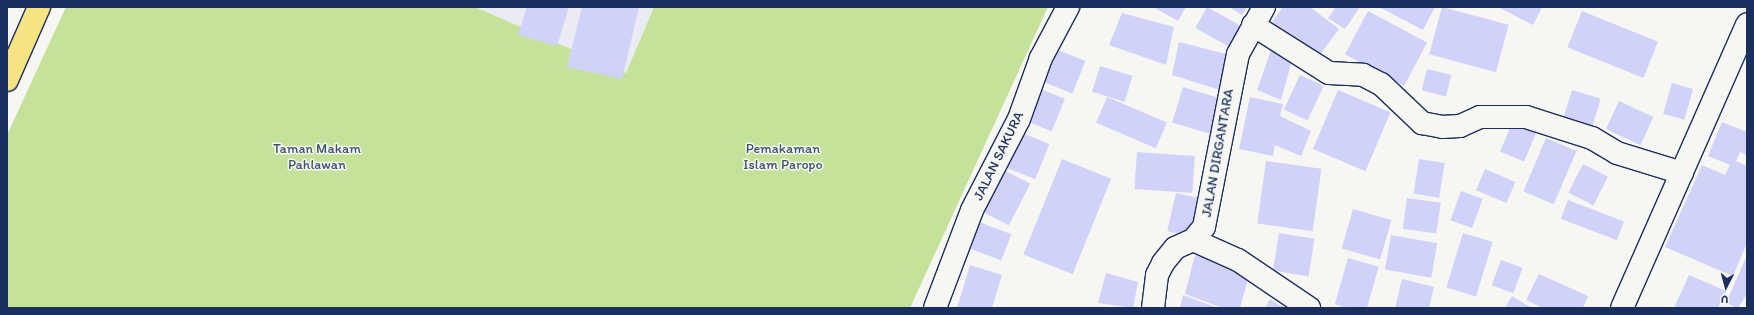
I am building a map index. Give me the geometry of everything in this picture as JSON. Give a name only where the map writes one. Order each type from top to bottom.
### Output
[{"type":"main road","points":[[7,80],[39,7]]},
{"type":"street","name":"JALAN SAKURA","points":[[935,308],[972,210],[1019,119],[1042,58],[1068,7]]},
{"type":"street","points":[[1258,16],[1329,73],[1363,75],[1381,84],[1422,123],[1442,127],[1460,126],[1480,117],[1526,117],[1592,138],[1616,153],[1682,173]]},
{"type":"street","name":"JALAN DIRGANTARA","points":[[1193,240],[1208,217],[1233,72],[1258,16]]},
{"type":"street","points":[[1622,308],[1747,24]]},
{"type":"street","points":[[1153,308],[1157,275],[1164,262],[1175,248],[1193,240],[1238,260],[1309,308]]},
{"type":"shaded area","points":[[475,7],[654,7],[626,73]]},
{"type":"green space","points":[[66,7],[475,7],[626,73],[654,7],[1048,7],[910,308],[7,308],[7,135]]},
{"type":"building","points":[[527,7],[569,7],[557,46],[518,35]]},
{"type":"building","points":[[582,7],[639,7],[622,79],[567,67]]},
{"type":"building","points":[[1153,7],[1186,7],[1178,21]]},
{"type":"building","points":[[1207,7],[1241,26],[1229,47],[1195,28]]},
{"type":"building","points":[[1229,7],[1247,7],[1242,15]]},
{"type":"building","points":[[1283,7],[1310,7],[1339,29],[1319,56],[1272,22]]},
{"type":"building","points":[[1336,7],[1360,7],[1345,29],[1328,18]]},
{"type":"building","points":[[1379,7],[1435,7],[1423,30]]},
{"type":"building","points":[[1442,7],[1509,25],[1496,72],[1429,54]]},
{"type":"building","points":[[1498,7],[1542,7],[1533,25]]},
{"type":"building","points":[[1368,11],[1427,42],[1404,86],[1345,54]]},
{"type":"building","points":[[1582,11],[1658,42],[1643,78],[1567,47]]},
{"type":"building","points":[[1122,13],[1174,27],[1166,65],[1109,45]]},
{"type":"building","points":[[1179,42],[1226,54],[1220,90],[1172,75]]},
{"type":"building","points":[[1053,48],[1085,61],[1072,94],[1040,80]]},
{"type":"building","points":[[1271,50],[1293,57],[1281,100],[1257,90]]},
{"type":"building","points":[[1100,66],[1133,76],[1125,102],[1092,92]]},
{"type":"building","points":[[1427,69],[1451,75],[1446,96],[1422,90]]},
{"type":"building","points":[[1300,75],[1324,86],[1308,120],[1284,109]]},
{"type":"building","points":[[1672,83],[1693,89],[1684,120],[1663,114]]},
{"type":"building","points":[[1183,87],[1220,98],[1209,134],[1172,122]]},
{"type":"building","points":[[1038,88],[1065,99],[1052,131],[1025,120]]},
{"type":"building","points":[[1338,90],[1390,112],[1365,171],[1313,149]]},
{"type":"building","points":[[1572,90],[1601,99],[1592,128],[1563,120]]},
{"type":"building","points":[[1107,97],[1167,122],[1156,148],[1096,123]]},
{"type":"building","points":[[1250,97],[1283,104],[1280,116],[1311,131],[1301,156],[1275,145],[1273,156],[1239,149]]},
{"type":"building","points":[[1619,101],[1653,117],[1640,145],[1606,129]]},
{"type":"building","points":[[1513,121],[1537,131],[1524,162],[1500,151]]},
{"type":"building","points":[[1722,122],[1747,132],[1747,155],[1740,152],[1736,161],[1747,166],[1747,243],[1733,276],[1665,247],[1702,165],[1725,175],[1730,165],[1708,156]]},
{"type":"building","points":[[1017,131],[1049,144],[1035,179],[1003,166]]},
{"type":"building","points":[[1546,138],[1576,151],[1554,204],[1523,191]]},
{"type":"building","points":[[1137,152],[1195,156],[1192,193],[1134,189]]},
{"type":"building","points":[[1062,159],[1111,179],[1073,274],[1023,254]]},
{"type":"building","points":[[1419,159],[1445,163],[1439,198],[1414,194]]},
{"type":"building","points":[[1266,161],[1321,169],[1313,231],[1257,223]]},
{"type":"building","points":[[1583,164],[1608,177],[1593,205],[1568,193]]},
{"type":"building","points":[[1000,168],[1030,183],[1009,225],[979,210]]},
{"type":"building","points":[[1485,169],[1515,182],[1506,203],[1476,190]]},
{"type":"building","points":[[1461,191],[1483,199],[1472,228],[1450,220]]},
{"type":"building","points":[[1176,193],[1201,199],[1193,237],[1167,231]]},
{"type":"building","points":[[1407,198],[1441,203],[1436,233],[1403,229]]},
{"type":"building","points":[[1568,200],[1624,222],[1617,240],[1561,219]]},
{"type":"building","points":[[1353,209],[1391,220],[1380,259],[1342,248]]},
{"type":"building","points":[[974,220],[1011,234],[1001,260],[964,246]]},
{"type":"building","points":[[1279,233],[1315,239],[1309,276],[1273,271]]},
{"type":"building","points":[[1463,233],[1493,242],[1476,297],[1446,288]]},
{"type":"building","points":[[1391,235],[1437,243],[1431,278],[1385,269]]},
{"type":"building","points":[[1195,255],[1250,272],[1240,308],[1223,308],[1185,294]]},
{"type":"building","points":[[1747,255],[1747,294],[1738,308],[1726,303]]},
{"type":"building","points":[[1348,258],[1379,267],[1367,308],[1348,308],[1335,304]]},
{"type":"building","points":[[1501,260],[1523,268],[1513,293],[1492,285]]},
{"type":"building","points":[[970,265],[1002,275],[992,308],[957,308]]},
{"type":"building","points":[[1106,273],[1138,282],[1133,308],[1098,303]]},
{"type":"building","points":[[1539,274],[1588,296],[1583,308],[1543,308],[1526,300]]},
{"type":"building","points":[[1689,275],[1726,291],[1718,308],[1674,308]]},
{"type":"building","points":[[1402,279],[1434,287],[1429,308],[1395,308]]},
{"type":"building","points":[[1183,295],[1218,308],[1180,308]]},
{"type":"building","points":[[1512,296],[1532,308],[1505,308]]},
{"type":"building","points":[[1270,299],[1284,308],[1265,308]]},
{"type":"park label","name":"Taman Makam Pahlawan","points":[[317,158]]},
{"type":"park label","name":"Pemakaman Islam Paropo","points":[[783,158]]}]
